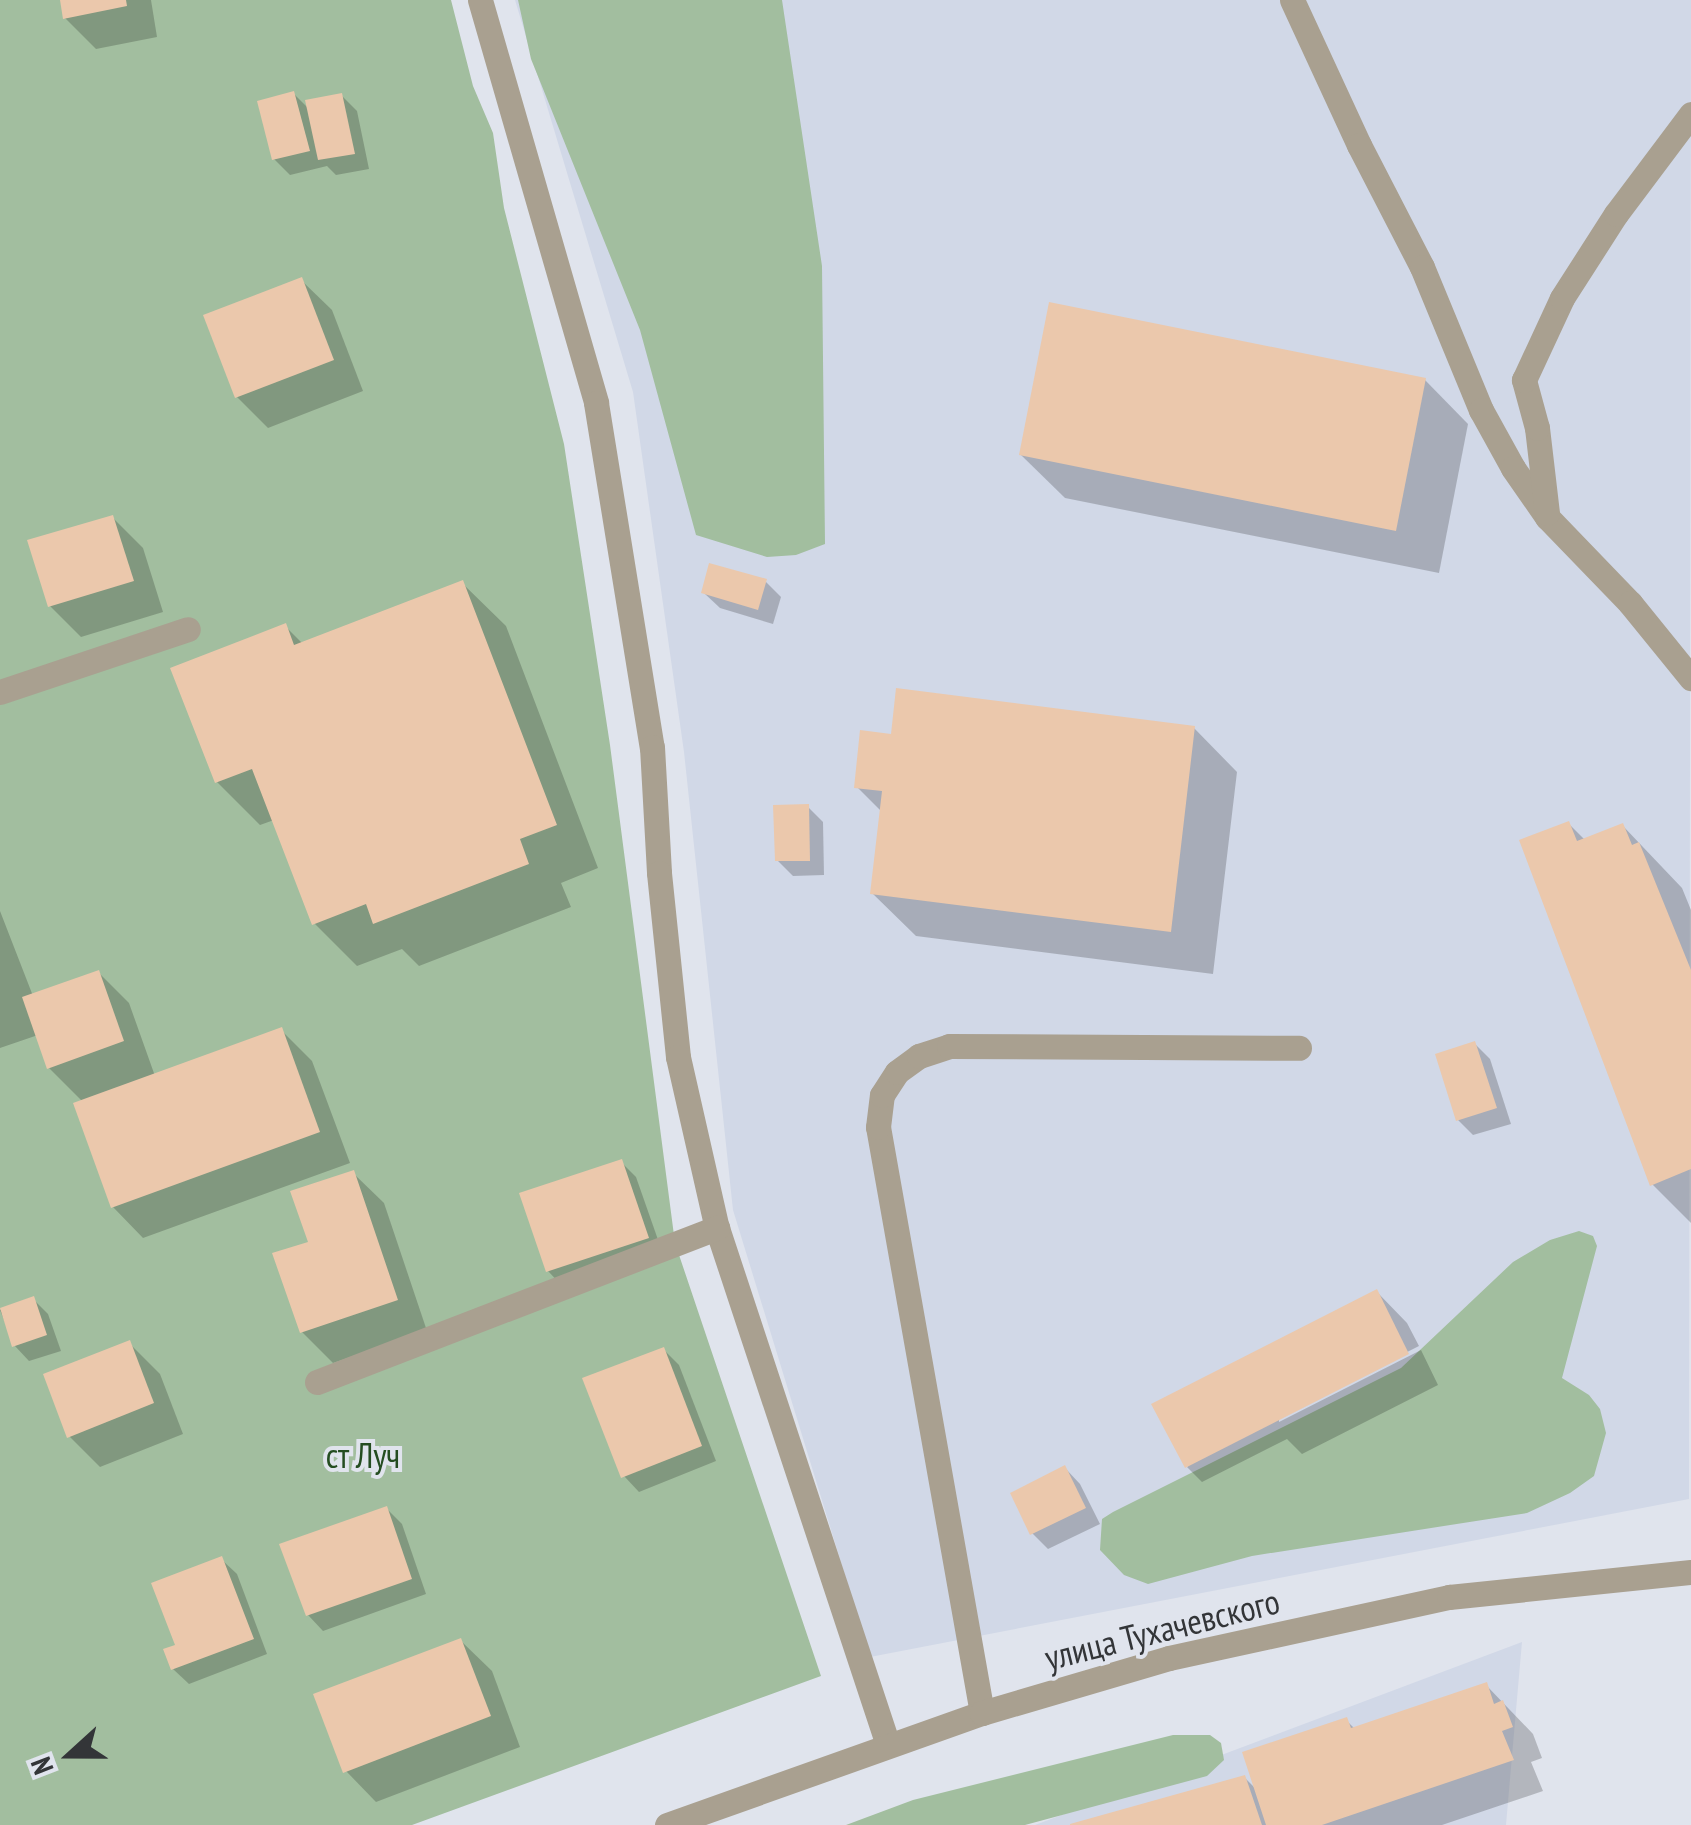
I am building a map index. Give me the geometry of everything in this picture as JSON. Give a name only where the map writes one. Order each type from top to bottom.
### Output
[{"type":"street","points":[[480,0],[596,403],[652,747],[678,1057],[718,1228],[888,1745]]},
{"type":"street","points":[[1292,0],[1359,146],[1422,267],[1481,410],[1547,517],[1630,603],[1691,678]]},
{"type":"street","points":[[1547,517],[1537,428],[1524,380],[1562,298],[1616,214],[1691,114]]},
{"type":"street","points":[[0,692],[188,630]]},
{"type":"street","points":[[982,1713],[878,1128],[882,1095],[896,1072],[918,1056],[949,1046],[1299,1048]]},
{"type":"street","points":[[317,1382],[718,1228]]},
{"type":"street","name":"улица Тухачевского","points":[[666,1825],[982,1713],[1169,1658],[1450,1596],[1691,1572]]},
{"type":"shaded area","points":[[515,0],[1691,0],[1689,1499],[870,1657],[733,1210],[684,752],[633,392]]},
{"type":"shaded area","points":[[1522,1642],[1506,1825],[1035,1825]]},
{"type":"green space","name":"ст Луч","points":[[0,0],[451,0],[473,86],[493,133],[504,208],[564,444],[610,745],[675,1243],[821,1676],[412,1825],[0,1825]]},
{"type":"green space","points":[[518,0],[782,0],[822,266],[825,544],[796,555],[767,557],[696,535],[640,330],[531,59]]},
{"type":"green space","points":[[1579,1231],[1593,1236],[1597,1246],[1562,1378],[1589,1395],[1600,1409],[1606,1433],[1594,1476],[1570,1493],[1527,1513],[1252,1556],[1148,1584],[1124,1575],[1100,1550],[1102,1519],[1401,1368],[1513,1262],[1550,1240]]},
{"type":"green space","points":[[1173,1735],[1210,1735],[1221,1743],[1224,1760],[1207,1776],[1025,1825],[846,1825],[913,1800]]},
{"type":"building","points":[[60,0],[126,0],[127,6],[63,19]]},
{"type":"building","points":[[294,91],[310,151],[272,160],[257,101]]},
{"type":"building","points":[[342,93],[355,154],[318,160],[305,100]]},
{"type":"building","points":[[302,277],[334,360],[235,398],[203,315]]},
{"type":"building","points":[[1049,302],[1426,378],[1396,531],[1019,455]]},
{"type":"building","points":[[113,515],[134,581],[48,607],[27,540]]},
{"type":"building","points":[[709,563],[767,579],[758,610],[701,593]]},
{"type":"building","points":[[463,580],[557,825],[520,839],[529,864],[373,924],[366,904],[312,925],[252,769],[215,783],[170,668],[286,623],[294,645]]},
{"type":"building","points":[[896,688],[1195,726],[1171,932],[870,894],[882,791],[854,788],[860,730],[891,734]]},
{"type":"building","points":[[809,804],[810,861],[775,861],[773,805]]},
{"type":"building","points":[[1569,821],[1577,841],[1623,823],[1632,845],[1639,842],[1691,970],[1691,1169],[1650,1186],[1519,840]]},
{"type":"building","points":[[99,970],[124,1041],[47,1069],[22,997]]},
{"type":"building","points":[[282,1027],[320,1132],[111,1208],[73,1103]]},
{"type":"building","points":[[1475,1041],[1497,1108],[1456,1121],[1435,1054]]},
{"type":"building","points":[[622,1159],[649,1238],[546,1272],[519,1193]]},
{"type":"building","points":[[354,1170],[398,1300],[300,1333],[272,1253],[308,1242],[290,1191]]},
{"type":"building","points":[[1377,1289],[1409,1354],[1185,1468],[1151,1404]]},
{"type":"building","points":[[34,1296],[47,1335],[12,1347],[0,1308]]},
{"type":"building","points":[[130,1340],[154,1403],[67,1438],[43,1374]]},
{"type":"building","points":[[664,1347],[702,1446],[621,1478],[582,1378]]},
{"type":"building","points":[[1065,1465],[1086,1508],[1030,1535],[1010,1493]]},
{"type":"building","points":[[387,1506],[412,1579],[306,1616],[279,1544]]},
{"type":"building","points":[[222,1556],[254,1639],[171,1670],[163,1649],[175,1645],[151,1583]]},
{"type":"building","points":[[461,1638],[491,1716],[343,1773],[313,1694]]},
{"type":"building","points":[[1487,1682],[1494,1704],[1503,1700],[1513,1727],[1502,1731],[1514,1760],[1322,1825],[1266,1825],[1242,1752],[1347,1717],[1351,1728]]},
{"type":"building","points":[[1245,1775],[1262,1825],[1070,1825],[1070,1824]]}]
